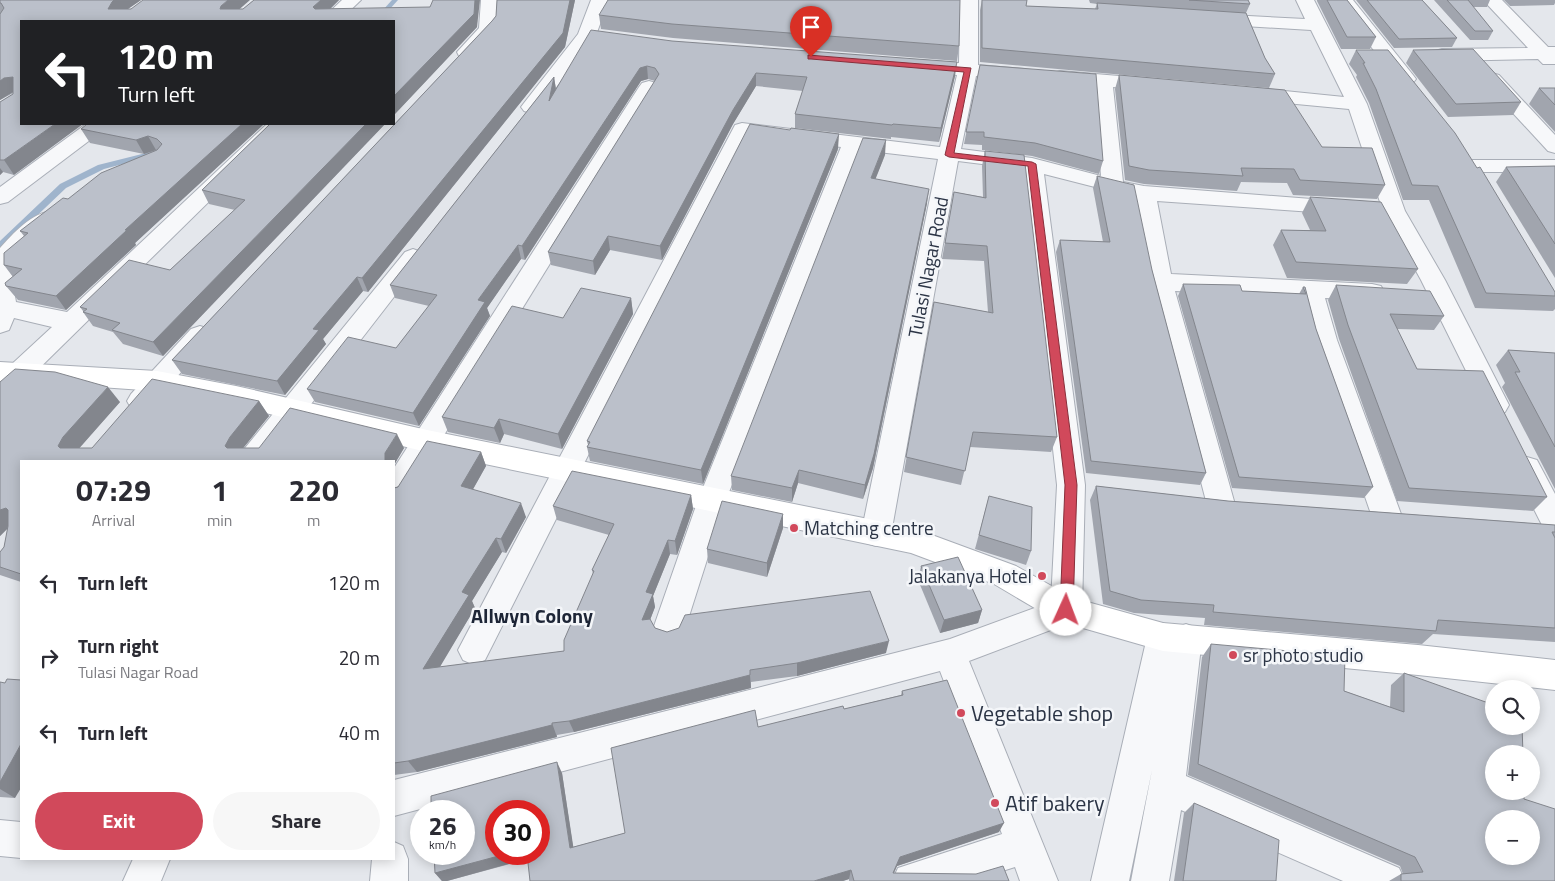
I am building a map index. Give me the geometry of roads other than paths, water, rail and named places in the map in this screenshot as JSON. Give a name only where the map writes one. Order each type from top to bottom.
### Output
[{"type":"street","points":[[330,20],[352,0]]},
{"type":"street","points":[[451,67],[488,29],[490,0]]},
{"type":"street","points":[[519,122],[597,37],[600,0]]},
{"type":"street","points":[[1305,0],[1317,25]]},
{"type":"street","points":[[1344,0],[1379,56],[1419,96]]},
{"type":"street","points":[[1492,0],[1551,57]]},
{"type":"street","name":"Tulasi Nagar Road","points":[[876,534],[949,155],[968,70],[969,2]]},
{"type":"street","points":[[1190,17],[1317,25],[1379,56],[1469,55],[1551,57]]},
{"type":"street","points":[[1451,34],[1555,147]]},
{"type":"street","points":[[1379,56],[1357,104],[1378,210],[1434,280],[1440,296],[1506,427]]},
{"type":"street","points":[[899,64],[1171,86]]},
{"type":"street","points":[[1103,80],[1113,186]]},
{"type":"street","points":[[395,490],[649,87]]},
{"type":"street","points":[[1240,93],[1357,104]]},
{"type":"street","points":[[0,197],[23,178],[98,125]]},
{"type":"street","points":[[6,378],[71,322],[277,125]]},
{"type":"street","points":[[474,650],[742,129],[1032,164],[1113,186],[1144,192],[1378,210]]},
{"type":"street","points":[[669,630],[712,500],[853,143]]},
{"type":"street","points":[[1032,164],[1071,485],[1066,610]]},
{"type":"street","points":[[1472,167],[1555,166]]},
{"type":"street","points":[[0,176],[23,178]]},
{"type":"street","points":[[1144,192],[1161,282],[1220,501]]},
{"type":"street","points":[[68,204],[16,244],[1,268],[1,286],[3,317],[71,322]]},
{"type":"street","points":[[252,460],[427,239]]},
{"type":"street","points":[[1161,282],[1440,296]]},
{"type":"street","points":[[1310,289],[1324,340],[1386,514]]},
{"type":"street","points":[[125,417],[210,324]]},
{"type":"street","points":[[6,378],[157,380],[236,396],[427,441],[568,468],[913,542],[1005,575],[1066,610],[1175,637],[1555,675]]},
{"type":"street","points":[[1520,453],[1555,522]]},
{"type":"street","points":[[1071,485],[1101,488]]},
{"type":"street","points":[[1190,498],[1250,503]]},
{"type":"street","points":[[1357,512],[1416,516]]},
{"type":"street","points":[[1525,525],[1555,527]]},
{"type":"street","points":[[395,798],[950,654],[1066,610]]},
{"type":"street","points":[[1150,881],[1167,786],[1175,637]]},
{"type":"street","points":[[1110,881],[1175,637]]},
{"type":"street","points":[[950,654],[1039,881]]},
{"type":"street","points":[[1167,786],[1378,880]]},
{"type":"street","points":[[0,838],[20,840]]},
{"type":"street","points":[[911,881],[1024,846]]},
{"type":"street","points":[[142,881],[152,860]]},
{"type":"street","points":[[388,881],[390,860]]},
{"type":"waterway","points":[[377,20],[395,0]]},
{"type":"waterway","points":[[0,246],[63,186],[101,167],[154,153]]},
{"type":"place","name":"Matching centre","points":[[794,528]]},
{"type":"place","name":"Jalakanya Hotel","points":[[1042,576]]},
{"type":"place","name":"sr photo studio","points":[[1233,655]]},
{"type":"place","name":"Vegetable shop","points":[[961,713]]},
{"type":"place","name":"Atif bakery","points":[[995,803]]},
{"type":"district","name":"Allwyn Colony","points":[[532,616]]}]
